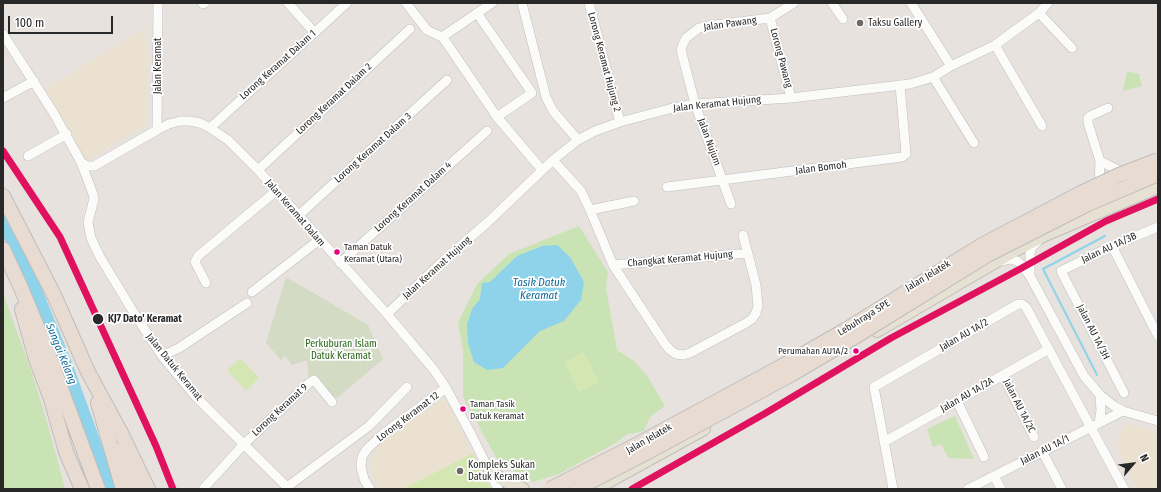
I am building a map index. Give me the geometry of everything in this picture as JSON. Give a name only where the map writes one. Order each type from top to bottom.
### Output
[{"type":"highway","name":"Lebuhraya SPE","points":[[550,489],[640,443],[786,364],[847,329],[982,245],[1119,175],[1158,160]]},
{"type":"highway","name":"Lebuhraya SPE","points":[[578,483],[646,453],[792,374],[989,254],[1088,204],[1158,174]]},
{"type":"highway","points":[[3,196],[54,294],[88,372],[120,431],[148,489]]},
{"type":"highway","points":[[3,249],[46,348],[98,489]]},
{"type":"highway","points":[[21,288],[21,307],[36,359],[51,399],[66,452],[82,489]]},
{"type":"highway","points":[[46,348],[86,489]]},
{"type":"highway","points":[[88,372],[124,489]]},
{"type":"highway","points":[[98,403],[136,489]]},
{"type":"main road","name":"Jalan Jelatek","points":[[560,489],[578,483],[832,335],[990,239],[1099,183],[1158,160]]},
{"type":"main road","name":"Jalan Jelatek","points":[[600,488],[812,369],[1014,251],[1045,235],[1158,187]]},
{"type":"main road","points":[[990,239],[994,244],[1002,249],[1014,251]]},
{"type":"main road","points":[[490,472],[523,489]]},
{"type":"main road","points":[[618,489],[627,472]]},
{"type":"main road","points":[[578,483],[593,478],[597,479],[600,488]]},
{"type":"street","name":"Jalan Keramat","points":[[157,130],[158,3]]},
{"type":"street","points":[[288,3],[314,32]]},
{"type":"street","name":"Lorong Keramat Dalam 1","points":[[210,128],[347,3]]},
{"type":"street","points":[[406,3],[427,30],[442,38],[497,117],[542,170]]},
{"type":"street","points":[[442,38],[492,3]]},
{"type":"street","points":[[522,3],[546,97],[553,111],[578,140]]},
{"type":"street","name":"Lorong Keramat Hujung 2","points":[[589,3],[620,122]]},
{"type":"street","name":"Jalan Pawang","points":[[695,104],[681,50],[686,38],[699,28],[707,26],[770,18],[794,3]]},
{"type":"street","points":[[832,3],[843,20]]},
{"type":"street","points":[[910,3],[951,66]]},
{"type":"street","name":"Jalan Keramat Hujung","points":[[387,314],[443,261],[488,222],[553,160],[578,140],[595,131],[620,122],[669,109],[695,104],[791,98],[910,84],[933,77],[951,66],[995,45],[1039,13],[1048,3]]},
{"type":"street","points":[[1039,13],[1072,48]]},
{"type":"street","points":[[477,14],[532,93],[497,117]]},
{"type":"street","name":"Lorong Pawang","points":[[770,18],[791,98]]},
{"type":"street","name":"Lorong Keramat Dalam 2","points":[[258,170],[410,29]]},
{"type":"street","name":"Jalan Datuk Keramat","points":[[3,34],[67,134],[81,162],[89,180],[94,199],[88,222],[91,238],[112,278],[149,337],[162,356],[195,396],[288,488]]},
{"type":"street","points":[[995,45],[1042,126]]},
{"type":"street","points":[[933,77],[974,143]]},
{"type":"street","name":"Lorong Keramat Dalam 3","points":[[298,216],[447,80]]},
{"type":"street","points":[[3,98],[34,81]]},
{"type":"street","name":"Jalan Bomoh","points":[[668,187],[902,157],[906,154],[900,86]]},
{"type":"street","name":"Jalan Nujum","points":[[695,104],[731,204]]},
{"type":"street","points":[[1099,183],[1099,158],[1088,123],[1088,118],[1108,108]]},
{"type":"street","name":"Jalan Keramat Dalam","points":[[94,166],[157,130],[169,124],[180,121],[200,123],[228,140],[258,170],[319,240],[387,314],[434,370],[446,388],[498,489]]},
{"type":"street","name":"Lorong Keramat Dalam 4","points":[[340,263],[487,131]]},
{"type":"street","points":[[28,156],[67,134]]},
{"type":"street","points":[[1099,158],[1124,173]]},
{"type":"street","points":[[553,160],[576,186],[590,210],[613,265],[665,344],[676,354],[683,355],[690,353],[746,323],[752,319],[756,313],[758,296],[743,235]]},
{"type":"street","points":[[81,162],[87,166],[94,166],[89,180]]},
{"type":"street","points":[[206,283],[195,262],[198,256],[276,191]]},
{"type":"street","points":[[590,210],[634,202]]},
{"type":"street","name":"Jalan AU 1A/3B","points":[[1061,271],[1112,246],[1158,227]]},
{"type":"street","points":[[1030,276],[1031,248],[1045,235]]},
{"type":"street","points":[[252,292],[319,240]]},
{"type":"street","points":[[1112,246],[1158,336]]},
{"type":"street","name":"Changkat Keramat Hujung","points":[[613,265],[748,253]]},
{"type":"street","points":[[986,267],[1004,260],[1017,261],[1022,265],[1030,276],[1084,376],[1100,395],[1123,411],[1158,421]]},
{"type":"street","name":"Jalan AU 1A/3H","points":[[1061,271],[1124,393]]},
{"type":"street","points":[[162,356],[179,348],[247,303]]},
{"type":"street","name":"Jalan AU 1A/2","points":[[893,489],[874,387],[1000,314],[1018,304],[1022,304],[1026,307],[1049,349],[1098,423],[1124,489]]},
{"type":"street","name":"Jalan AU 1A/2A","points":[[884,442],[1049,349]]},
{"type":"street","name":"Jalan AU 1A/2C","points":[[1003,375],[1034,437]]},
{"type":"street","name":"Lorong Keramat 9","points":[[244,444],[314,380],[332,402]]},
{"type":"street","points":[[288,488],[369,426],[407,387]]},
{"type":"street","name":"Lorong Keramat 12","points":[[370,489],[364,479],[361,467],[362,457],[367,449],[383,434],[446,388]]},
{"type":"street","points":[[1100,395],[1101,411],[1098,423],[1123,418],[1142,417]]},
{"type":"street","points":[[957,401],[984,457]]},
{"type":"street","name":"Jalan AU 1A/1","points":[[968,489],[1123,411]]},
{"type":"street","points":[[369,426],[383,434]]},
{"type":"street","points":[[203,489],[244,444]]},
{"type":"street","points":[[1042,451],[1062,489]]},
{"type":"street","points":[[994,476],[1001,489]]},
{"type":"shaded area","points":[[145,28],[149,56],[147,109],[148,124],[87,161],[45,89]]},
{"type":"shaded area","points":[[442,399],[447,402],[473,453],[403,489],[380,489],[372,475],[371,462],[377,448],[391,434]]},
{"type":"shaded area","points":[[1125,423],[1158,433],[1158,488],[1137,489],[1116,444]]},
{"type":"green space","points":[[1127,71],[1139,74],[1142,86],[1123,91]]},
{"type":"green space","name":"Taman Tasik Datuk Keramat","points":[[579,226],[608,272],[606,288],[617,350],[635,362],[648,377],[665,406],[650,417],[644,431],[632,434],[629,433],[617,442],[559,474],[533,482],[498,461],[463,397],[463,350],[458,323],[477,284],[509,254]]},
{"type":"green space","name":"Perkuburan Islam Datuk Keramat","points":[[286,277],[368,325],[383,359],[337,398],[309,383],[307,360],[292,365],[285,356],[281,360],[266,343]]},
{"type":"green space","points":[[4,296],[32,373],[47,422],[65,488],[63,489],[3,489]]},
{"type":"green space","points":[[584,352],[599,382],[579,392],[564,362]]},
{"type":"green space","points":[[240,358],[259,378],[246,391],[227,370]]},
{"type":"green space","points":[[955,416],[974,459],[948,458],[941,444],[933,447],[927,429]]},
{"type":"green space","name":"Kompleks Sukan Datuk Keramat","points":[[473,453],[491,489],[403,489]]},
{"type":"water","name":"Tasik Datuk Keramat","points":[[557,245],[570,257],[584,282],[581,300],[564,321],[540,331],[503,368],[487,370],[474,362],[468,343],[467,324],[472,309],[480,299],[482,283],[490,282],[517,256],[542,246]]},
{"type":"water","points":[[105,459],[115,489],[106,489],[96,464]]},
{"type":"waterway","name":"Sungai Kelang","points":[[3,222],[33,284],[66,365],[111,489]]},
{"type":"waterway","points":[[1097,375],[1043,269],[1105,236]]},
{"type":"transit line","points":[[3,151],[60,237],[156,446],[173,489]]},
{"type":"transit line","points":[[632,489],[764,414],[891,338],[1106,221],[1158,199]]},
{"type":"place","name":"Taksu Gallery","points":[[860,23]]},
{"type":"place","name":"Taman Datuk Keramat (Utara)","points":[[337,252]]},
{"type":"place","name":"KJ7 Dato' Keramat","points":[[98,319]]},
{"type":"place","name":"Perumahan AU1A/2","points":[[856,351]]},
{"type":"place","name":"Taman Tasik Datuk Keramat","points":[[463,409]]},
{"type":"place","name":"Kompleks Sukan Datuk Keramat","points":[[460,471]]}]
